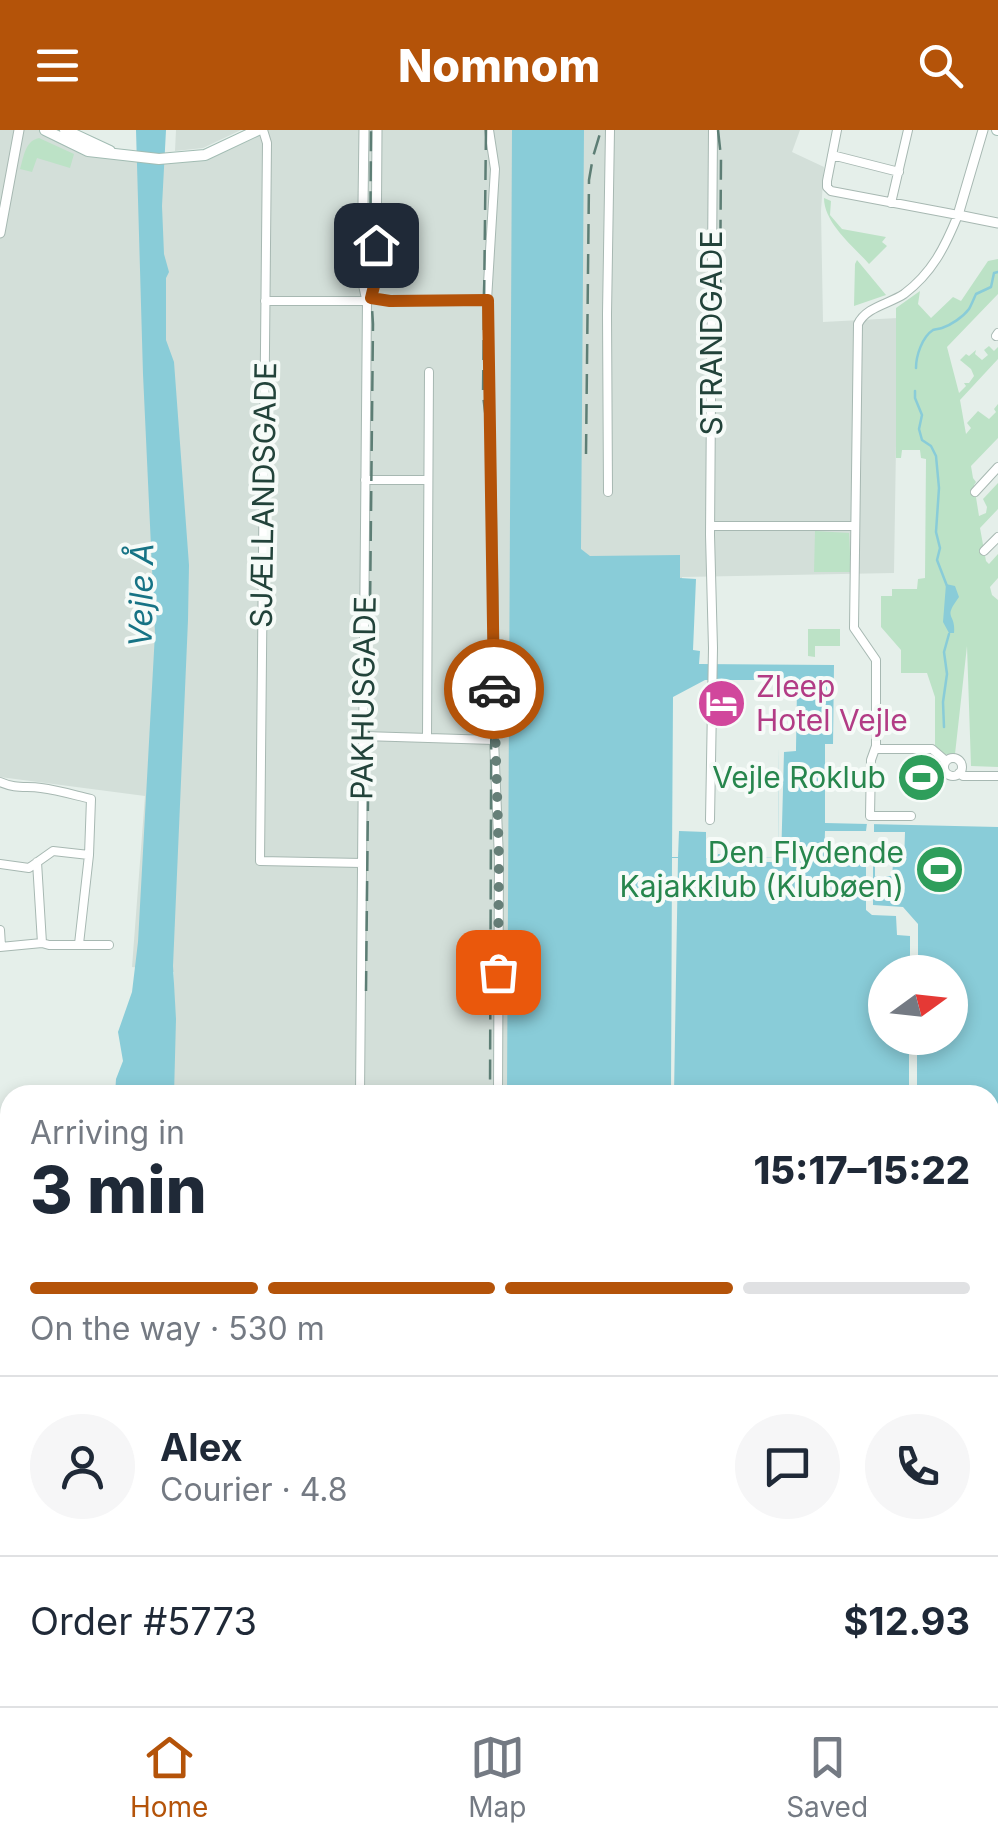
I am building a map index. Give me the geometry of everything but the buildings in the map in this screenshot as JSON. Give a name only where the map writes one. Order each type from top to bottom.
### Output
[{"type":"main road","points":[[45,130],[100,154],[170,159],[205,155],[260,130]]},
{"type":"main road","points":[[65,130],[124,156]]},
{"type":"street","points":[[0,229],[18,130]]},
{"type":"street","name":"SJÆLLANDSGADE","points":[[260,130],[267,143],[260,861],[362,864]]},
{"type":"street","name":"PAKHUSGADE","points":[[364,130],[362,278],[369,300]]},
{"type":"street","name":"PAKHUSGADE","points":[[360,1085],[365,480],[369,300],[376,278],[377,130]]},
{"type":"street","points":[[490,130],[494,169],[488,300],[499,859],[498,1085]]},
{"type":"street","points":[[608,492],[610,130]]},
{"type":"street","name":"STRANDGADE","points":[[710,820],[713,130]]},
{"type":"street","points":[[837,130],[828,187],[998,223]]},
{"type":"street","points":[[891,202],[908,130]]},
{"type":"street","points":[[911,816],[870,816],[876,660],[854,628],[858,324],[862,316],[917,283],[944,248],[958,216],[983,130]]},
{"type":"street","points":[[832,156],[898,172]]},
{"type":"street","points":[[265,301],[488,300]]},
{"type":"street","points":[[427,738],[428,372]]},
{"type":"street","points":[[974,492],[998,467]]},
{"type":"street","points":[[365,480],[428,480]]},
{"type":"street","points":[[710,531],[855,526]]},
{"type":"street","points":[[984,552],[998,538]]},
{"type":"street","points":[[363,736],[494,740]]},
{"type":"street","points":[[875,749],[932,749],[946,761],[960,760],[959,773],[964,776],[998,776]]},
{"type":"street","points":[[0,782],[10,787],[48,789],[92,799],[80,944]]},
{"type":"street","points":[[0,864],[29,868],[53,851],[88,855]]},
{"type":"street","points":[[487,859],[499,859]]},
{"type":"street","points":[[37,862],[42,943]]},
{"type":"street","points":[[0,930],[0,947],[110,944]]},
{"type":"shaded area","points":[[0,130],[54,130],[83,147],[149,159],[203,155],[254,130],[800,130],[792,152],[824,167],[823,322],[898,318],[894,573],[682,577],[679,643],[566,1085],[173,1085],[174,972],[132,967],[145,796],[0,777]]},
{"type":"shaded area","points":[[176,130],[241,130],[203,148],[175,151]]},
{"type":"green space","points":[[39,138],[74,154],[70,168],[37,158],[32,172],[20,169],[28,146]]},
{"type":"green space","points":[[824,198],[831,201],[830,215],[842,229],[886,237],[882,242],[887,246],[869,264],[834,225],[825,207]]},
{"type":"green space","points":[[998,259],[998,294],[947,347],[959,393],[974,376],[960,360],[976,350],[982,360],[988,355],[984,350],[989,346],[994,351],[998,347],[998,359],[960,400],[966,434],[971,428],[967,423],[978,411],[989,419],[998,404],[998,438],[971,466],[979,516],[986,513],[983,499],[998,483],[998,509],[980,528],[986,561],[989,564],[998,554],[998,578],[990,587],[998,600],[998,767],[971,766],[967,646],[955,754],[945,754],[935,745],[935,697],[927,673],[901,673],[901,650],[881,627],[881,596],[892,596],[892,589],[917,589],[918,579],[925,578],[926,459],[921,458],[920,450],[902,450],[901,458],[896,458],[896,308],[920,291],[918,304],[931,318],[953,297],[961,301],[988,261]]},
{"type":"green space","points":[[857,260],[886,295],[854,306],[855,264]]},
{"type":"green space","points":[[815,531],[849,533],[851,572],[814,572]]},
{"type":"green space","points":[[808,629],[840,629],[840,646],[815,646],[815,657],[808,656]]},
{"type":"water","points":[[136,130],[166,130],[162,206],[164,254],[169,272],[166,340],[174,362],[189,565],[173,966],[174,1085],[116,1085],[123,1061],[118,1032],[132,992],[138,942],[155,633]]},
{"type":"water","points":[[512,130],[584,130],[581,549],[590,556],[680,555],[680,578],[696,579],[693,650],[700,651],[699,664],[834,665],[833,744],[825,744],[825,823],[998,827],[998,1085],[507,1085]],"holes":[[[705,680],[777,680],[778,688],[797,688],[796,748],[779,748],[778,858],[718,854],[717,858],[706,858],[706,832],[679,831],[678,857],[672,857],[673,697]]]},
{"type":"water","points":[[946,584],[955,586],[959,597],[950,613],[954,633],[949,633],[943,622]]},
{"type":"pier","points":[[779,748],[796,748],[784,752],[781,862],[728,862],[723,855],[778,858]]},
{"type":"pier","points":[[867,823],[874,823],[874,832],[905,832],[904,864],[893,864],[892,876],[875,876],[875,865],[889,864],[873,863],[873,905],[903,907],[918,924],[918,955],[910,955],[910,936],[897,935],[896,916],[872,915],[866,910],[866,864],[824,863],[825,831],[866,831]]},
{"type":"pier","points":[[672,858],[678,858],[674,1085],[671,1085]]},
{"type":"pier","points":[[909,1055],[917,1055],[917,1085],[909,1085]]},
{"type":"waterway","points":[[916,368],[920,347],[929,333],[964,315],[976,294],[991,287],[994,273],[998,272]]},
{"type":"waterway","points":[[915,391],[922,415],[922,440],[936,456],[936,532],[940,548],[937,560],[947,586]]},
{"type":"waterway","points":[[944,727],[944,652],[949,634]]},
{"type":"railway","points":[[366,991],[373,324],[371,130]]},
{"type":"railway","points":[[486,130],[483,395],[491,460],[492,516],[490,1085]]},
{"type":"railway","points":[[586,454],[589,180],[601,130]]},
{"type":"railway","points":[[718,130],[720,298]]},
{"type":"way so far","points":[[494,689],[498,972]]},
{"type":"place","name":"Zleep Hotel Vejle","points":[[721,703]]},
{"type":"place","name":"Vejle Roklub","points":[[921,777]]},
{"type":"place","name":"Den Flydende Kajakklub (Klubøen)","points":[[939,869]]},
{"type":"route","points":[[376,245],[376,278],[371,298],[488,300],[494,689]]},
{"type":"water label","name":"Vejle Å","points":[[141,595]]}]
